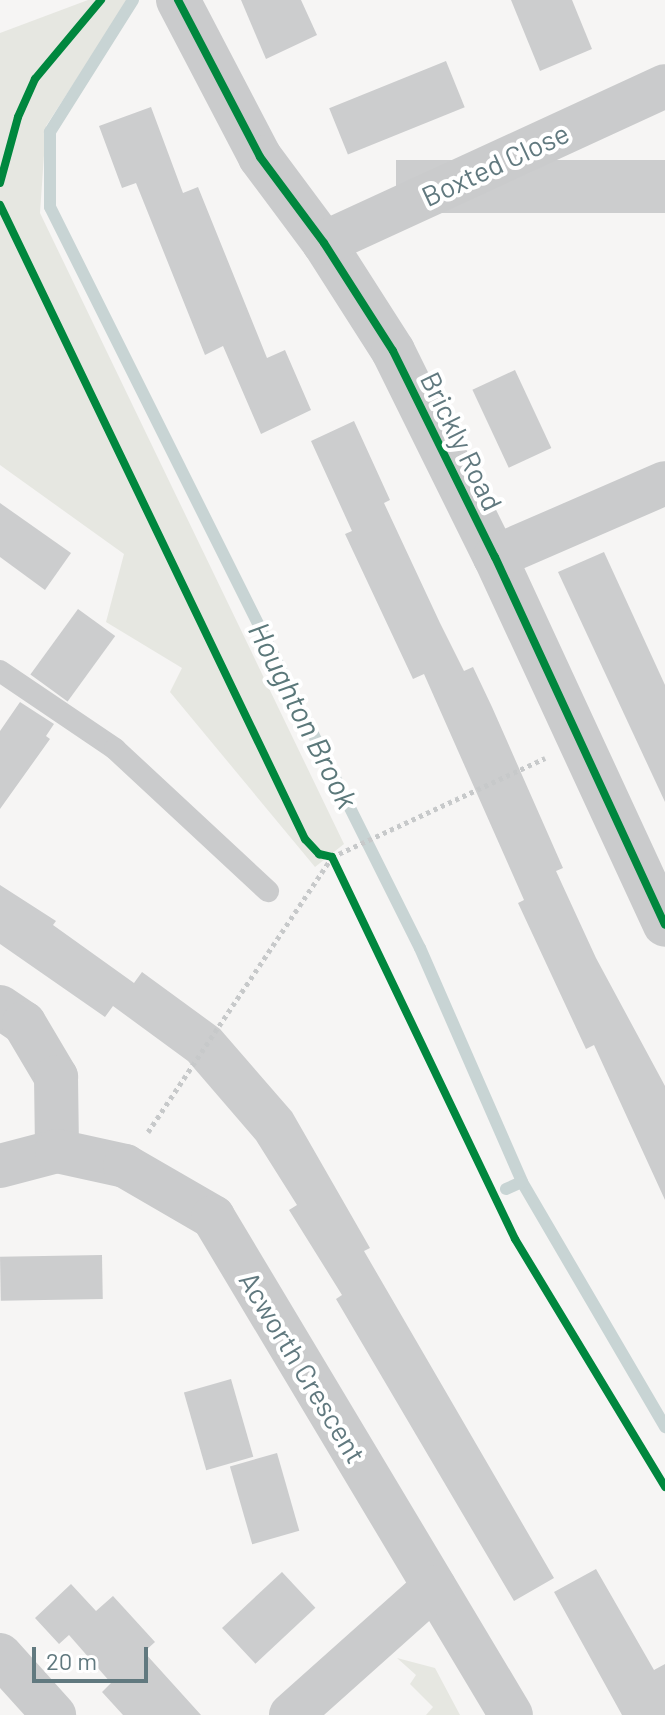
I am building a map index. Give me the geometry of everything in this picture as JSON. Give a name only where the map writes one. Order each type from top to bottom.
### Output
[{"type":"street","name":"Brickly Road","points":[[178,0],[260,157],[324,243],[393,351],[495,557],[665,925]]},
{"type":"street","name":"Boxted Close","points":[[324,243],[665,86]]},
{"type":"street","points":[[495,557],[665,483]]},
{"type":"street","points":[[0,1007],[24,1023],[56,1077],[57,1151]]},
{"type":"street","name":"Acworth Crescent","points":[[0,1166],[57,1151],[125,1166],[213,1217],[511,1715]]},
{"type":"street","points":[[291,1715],[434,1587]]},
{"type":"street","points":[[0,1655],[54,1715]]},
{"type":"lane","points":[[0,671],[115,749],[268,891]]},
{"type":"path","points":[[125,1166],[332,857],[580,742]]},
{"type":"path","points":[[319,854],[332,857]]},
{"type":"path","points":[[332,857],[338,870]]},
{"type":"shaded area","points":[[88,0],[128,0],[46,126],[40,213],[344,844],[315,867],[170,692],[182,668],[106,622],[124,554],[0,465],[0,33]]},
{"type":"shaded area","points":[[397,1658],[435,1668],[460,1715],[426,1715],[433,1707],[410,1684],[416,1675]]},
{"type":"building","points":[[241,0],[301,0],[317,35],[266,59]]},
{"type":"building","points":[[511,0],[572,0],[592,49],[540,71]]},
{"type":"building","points":[[446,61],[465,107],[348,155],[329,108]]},
{"type":"building","points":[[151,107],[183,193],[198,187],[267,358],[285,350],[311,410],[261,434],[223,346],[205,355],[136,183],[122,188],[99,126]]},
{"type":"building","points":[[396,160],[665,160],[665,213],[396,213]]},
{"type":"building","points":[[515,370],[551,448],[509,468],[472,390]]},
{"type":"building","points":[[354,421],[390,500],[384,503],[440,623],[464,671],[473,667],[492,707],[563,868],[556,871],[596,958],[665,1086],[665,1200],[594,1045],[586,1049],[518,903],[524,900],[424,674],[413,679],[345,534],[352,531],[311,441]]},
{"type":"building","points":[[0,503],[71,553],[45,590],[0,557]]},
{"type":"building","points":[[604,552],[665,685],[665,802],[558,572]]},
{"type":"building","points":[[78,609],[115,636],[68,702],[30,675]]},
{"type":"building","points":[[20,702],[54,724],[46,736],[50,739],[0,809],[0,731]]},
{"type":"building","points":[[0,885],[56,921],[53,925],[134,983],[142,972],[220,1029],[292,1112],[370,1248],[364,1251],[554,1578],[514,1601],[336,1299],[342,1295],[289,1210],[297,1205],[256,1140],[188,1061],[113,1006],[105,1017],[0,944]]},
{"type":"building","points":[[102,1255],[103,1299],[1,1301],[0,1257]]},
{"type":"building","points":[[231,1379],[253,1457],[206,1470],[184,1393]]},
{"type":"building","points":[[277,1453],[299,1531],[252,1544],[230,1467]]},
{"type":"building","points":[[596,1569],[654,1670],[665,1664],[665,1715],[622,1715],[554,1592]]},
{"type":"building","points":[[282,1572],[315,1608],[255,1664],[222,1628]]},
{"type":"building","points":[[71,1584],[96,1611],[113,1596],[155,1642],[144,1652],[201,1715],[123,1715],[102,1692],[111,1683],[69,1635],[59,1644],[35,1618]]},
{"type":"waterway","name":"Houghton Brook","points":[[133,0],[50,132],[50,207],[420,948],[522,1182],[665,1427]]},
{"type":"waterway","points":[[506,1189],[522,1182]]},
{"type":"cycle path","points":[[0,183],[18,117],[35,79],[101,0]]},
{"type":"cycle path","points":[[178,0],[260,157],[324,243],[393,351],[495,557],[665,925]]},
{"type":"cycle path","points":[[0,205],[305,839],[319,854],[332,857],[515,1239],[665,1487]]}]
